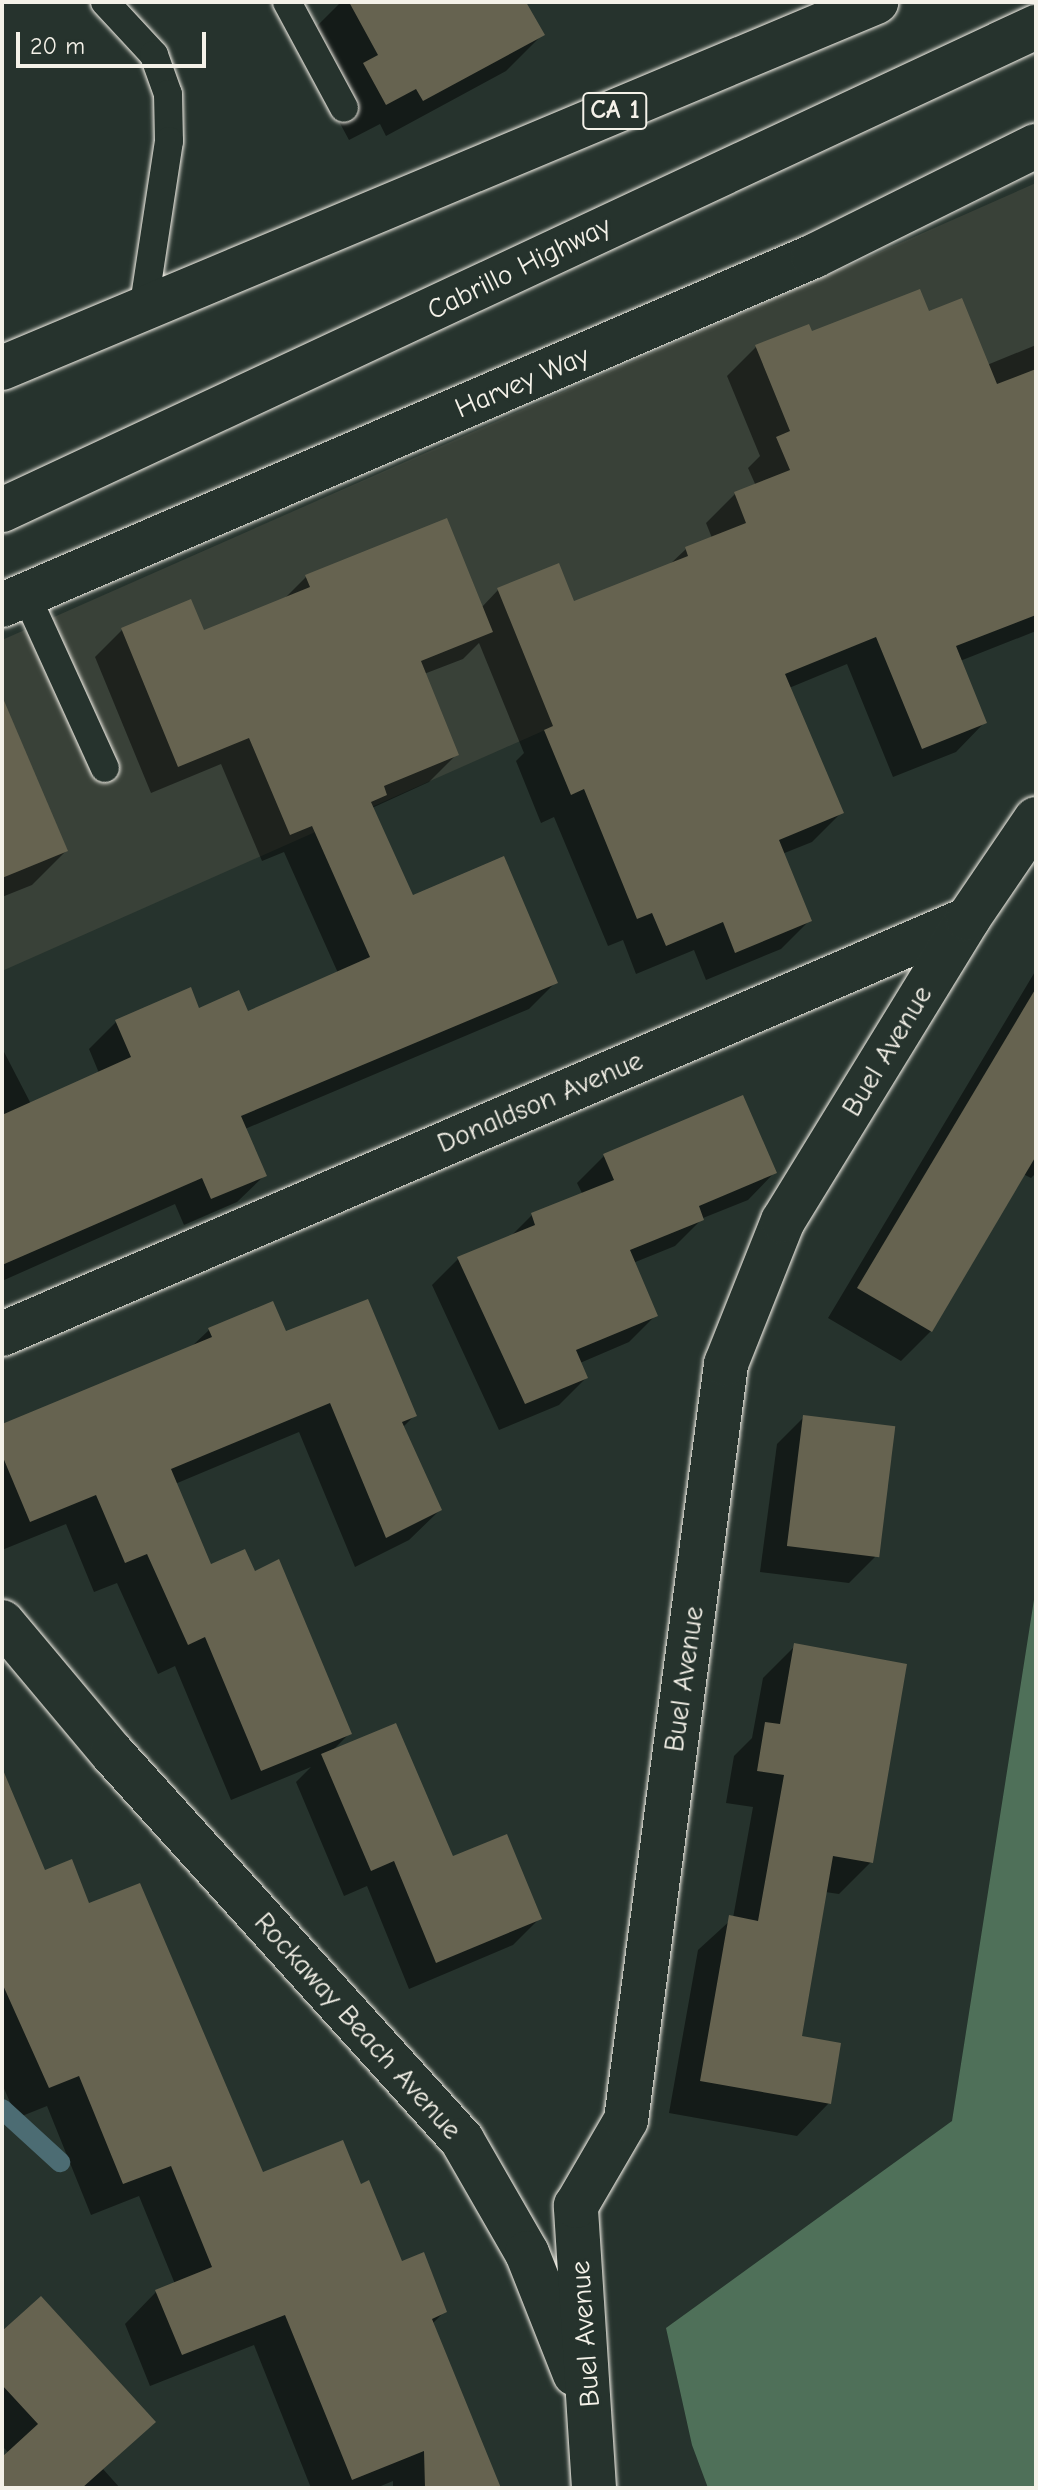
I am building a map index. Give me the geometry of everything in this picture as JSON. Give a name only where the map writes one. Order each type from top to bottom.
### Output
[{"type":"main road","name":"CA 1","points":[[2,368],[850,6]]},
{"type":"main road","name":"Cabrillo Highway","points":[[2,510],[1036,27]]},
{"type":"main road","name":"Harvey Way","points":[[14,600],[814,256],[1036,146]]},
{"type":"main road","points":[[968,919],[1036,819]]},
{"type":"main road","name":"Donaldson Avenue","points":[[2,1334],[968,919]]},
{"type":"main road","name":"Buel Avenue","points":[[594,2488],[576,2206],[626,2120],[726,1364],[783,1221],[968,919]]},
{"type":"main road","name":"Rockaway Beach Avenue","points":[[2,1622],[112,1753],[462,2140],[527,2253],[622,2488]]},
{"type":"lane","points":[[105,2],[154,55],[168,94],[169,141],[144,305]]},
{"type":"lane","points":[[287,2],[344,108]]},
{"type":"lane","points":[[14,600],[105,768]]},
{"type":"shaded area","points":[[1036,183],[1036,512],[2,971],[2,640]]},
{"type":"green space","points":[[1036,1587],[1036,2488],[708,2488],[692,2445],[666,2328],[952,2121]]},
{"type":"building","points":[[349,2],[526,2],[545,35],[423,101],[416,89],[386,105],[363,63],[378,55]]},
{"type":"building","points":[[920,289],[929,311],[962,298],[997,384],[1036,369],[1036,615],[956,646],[987,723],[922,749],[876,637],[785,674],[844,813],[779,840],[812,921],[735,953],[723,922],[666,946],[652,913],[637,919],[584,789],[571,795],[544,730],[553,726],[497,588],[559,563],[574,601],[688,556],[685,547],[746,523],[734,492],[790,470],[776,437],[790,431],[755,345],[809,324],[812,331]]},
{"type":"building","points":[[447,518],[493,632],[421,661],[459,755],[384,786],[387,795],[371,802],[413,895],[504,856],[558,983],[241,1116],[267,1176],[211,1199],[202,1178],[2,1265],[2,1115],[131,1057],[115,1020],[191,987],[199,1008],[239,990],[248,1011],[370,957],[312,826],[290,835],[249,738],[178,767],[121,628],[191,599],[204,630],[310,587],[305,575]]},
{"type":"building","points":[[2,696],[68,851],[2,878]]},
{"type":"building","points":[[1036,988],[1036,1156],[932,1332],[857,1288]]},
{"type":"building","points":[[743,1095],[777,1173],[699,1206],[704,1220],[630,1250],[658,1316],[576,1350],[588,1378],[525,1404],[457,1257],[535,1225],[531,1213],[614,1180],[603,1154]]},
{"type":"building","points":[[368,1299],[417,1416],[402,1422],[442,1510],[386,1538],[330,1403],[171,1469],[211,1564],[245,1549],[255,1571],[279,1559],[352,1734],[261,1771],[205,1637],[188,1645],[147,1554],[125,1563],[96,1495],[30,1522],[2,1455],[2,1424],[212,1337],[208,1328],[273,1301],[286,1331]]},
{"type":"building","points":[[803,1415],[895,1426],[879,1557],[787,1546]]},
{"type":"building","points":[[794,1643],[907,1664],[873,1863],[833,1856],[802,2036],[841,2043],[831,2104],[700,2081],[729,1915],[758,1921],[784,1775],[757,1771],[765,1722],[780,1724]]},
{"type":"building","points":[[396,1723],[453,1856],[507,1834],[542,1919],[436,1963],[394,1861],[371,1871],[321,1754]]},
{"type":"building","points":[[3,1770],[45,1870],[72,1859],[89,1903],[140,1883],[263,2172],[343,2140],[361,2184],[369,2180],[402,2261],[424,2252],[447,2312],[432,2319],[501,2488],[425,2488],[424,2451],[352,2480],[285,2315],[182,2355],[155,2290],[212,2267],[171,2166],[123,2184],[79,2076],[49,2088],[2,1983]]},
{"type":"building","points":[[41,2296],[156,2422],[82,2488],[2,2488],[2,2457],[38,2424],[2,2385],[2,2331]]},
{"type":"waterway","points":[[2,2109],[60,2162]]}]
